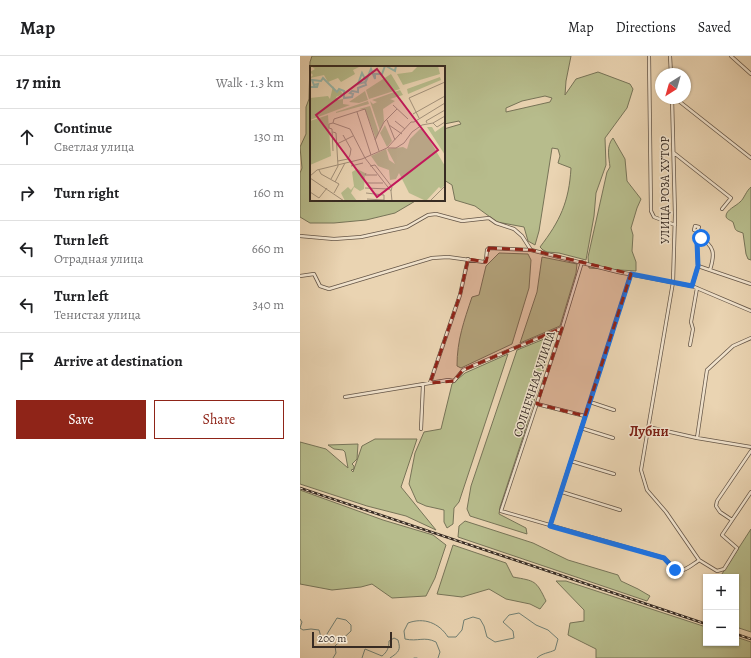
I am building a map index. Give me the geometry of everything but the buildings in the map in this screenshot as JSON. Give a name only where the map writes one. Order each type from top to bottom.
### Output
[{"type":"street","points":[[649,56],[651,211],[654,217],[675,225]]},
{"type":"street","points":[[670,56],[671,68]]},
{"type":"street","points":[[731,56],[751,74]]},
{"type":"street","name":"УЛИЦА РОЗА ХУТОР","points":[[672,104],[675,225],[673,282],[641,470],[647,490],[666,512],[698,560]]},
{"type":"street","points":[[683,104],[751,158]]},
{"type":"street","points":[[674,153],[731,198],[722,208]]},
{"type":"street","points":[[300,236],[334,239],[361,237],[406,227],[428,215],[436,214],[462,221],[487,218],[496,223],[514,229],[522,236],[531,250]]},
{"type":"street","points":[[692,286],[698,266],[697,242],[699,238],[697,231]]},
{"type":"street","points":[[699,238],[708,243],[713,250],[710,270]]},
{"type":"street","points":[[300,276],[314,274],[320,286],[329,289],[432,258],[448,257],[484,262],[486,260],[487,250],[489,248],[531,250],[631,274],[692,286],[731,301],[751,311]]},
{"type":"street","points":[[430,383],[460,295],[468,259]]},
{"type":"street","name":"СОЛНЕЧНАЯ УЛИЦА","points":[[550,526],[501,511],[562,328],[582,262]]},
{"type":"street","points":[[698,266],[751,284]]},
{"type":"street","points":[[631,274],[550,526],[664,558],[675,570],[684,570],[698,560],[717,571],[724,569],[737,548],[722,535],[751,492]]},
{"type":"street","points":[[690,345],[693,329],[691,322],[697,288]]},
{"type":"street","points":[[345,397],[448,380],[454,382],[463,370],[562,328]]},
{"type":"street","points":[[697,438],[707,370],[733,346],[751,338]]},
{"type":"street","points":[[421,429],[423,385]]},
{"type":"street","points":[[590,402],[614,410]]},
{"type":"street","points":[[537,404],[585,416]]},
{"type":"street","points":[[648,427],[697,438],[751,447]]},
{"type":"street","points":[[582,428],[613,438]]},
{"type":"street","points":[[732,520],[720,512],[716,506],[717,501],[751,451]]},
{"type":"street","points":[[571,461],[614,474]]},
{"type":"street","points":[[562,492],[620,510]]},
{"type":"highlighted area","points":[[489,248],[531,250],[631,274],[585,416],[537,404],[562,328],[463,370],[454,381],[430,383],[460,295],[468,259],[486,262]]},
{"type":"green space","points":[[312,56],[571,56],[565,95],[576,79],[598,72],[630,84],[633,89],[627,108],[605,138],[606,165],[596,193],[594,216],[586,260],[559,253],[547,252],[540,247],[558,220],[566,201],[568,191],[571,168],[558,163],[560,156],[558,149],[552,148],[539,231],[535,245],[528,241],[524,227],[497,222],[475,206],[455,200],[452,185],[445,181],[445,129],[461,124],[459,121],[445,124],[445,66],[310,66],[310,201],[415,201],[395,213],[366,220],[334,223],[310,223],[300,217],[300,173],[302,168],[300,147],[306,134],[306,107],[309,99],[310,62]],"holes":[[[545,96],[552,98],[550,102],[506,112],[506,108],[522,101]]]},
{"type":"green space","points":[[613,138],[625,159],[627,181],[641,199],[631,228],[633,235],[632,251],[636,262],[636,271],[589,268],[588,257],[607,172],[610,167],[609,145]]},
{"type":"green space","points":[[751,187],[751,260],[748,259],[746,254],[743,233],[736,230],[733,222],[727,219],[726,214],[741,201]]},
{"type":"green space","points":[[499,253],[528,254],[531,260],[529,288],[512,344],[461,368],[457,366],[458,348],[469,306],[472,297],[479,295],[486,266]]},
{"type":"green space","points":[[542,257],[577,264],[576,273],[560,326],[520,343],[537,292]]},
{"type":"green space","points":[[554,335],[499,514],[526,528],[527,534],[470,516],[467,509],[471,486],[517,350]]},
{"type":"green space","points":[[508,354],[459,502],[454,508],[453,524],[447,528],[444,522],[444,510],[426,506],[417,502],[409,484],[415,453],[424,432],[441,429],[452,384],[465,373]]},
{"type":"green space","points":[[375,439],[417,439],[401,487],[436,530],[406,516],[367,506],[300,484],[300,442],[326,449],[348,468],[345,452],[343,450],[334,449],[328,445],[358,444],[357,459],[352,464],[354,469],[351,470],[353,472],[362,446]]},
{"type":"green space","points":[[300,490],[383,520],[433,535],[446,545],[435,578],[426,596],[392,598],[372,584],[361,587],[332,590],[300,584]]},
{"type":"green space","points":[[465,521],[533,543],[568,560],[618,575],[621,581],[650,596],[647,601],[458,537],[459,526]]},
{"type":"green space","points":[[751,529],[751,632],[739,628],[739,574],[722,574]]},
{"type":"green space","points":[[453,545],[506,563],[513,577],[526,579],[537,585],[546,601],[540,609],[530,604],[506,599],[489,589],[462,597],[437,594]]},
{"type":"green space","points":[[556,581],[566,581],[703,626],[703,646],[739,646],[739,638],[751,642],[751,658],[596,658],[596,649],[568,635],[570,623],[584,621],[584,610]]},
{"type":"waterway","points":[[438,658],[440,652],[436,642],[428,639],[405,639],[404,631],[408,623],[414,621],[431,622],[440,628],[448,637],[456,637],[462,630],[464,620],[473,617],[480,619],[487,637],[495,642],[514,638],[513,631],[503,622],[509,615],[519,613],[536,625],[548,630],[558,639],[555,650],[543,654],[537,658]]},
{"type":"waterway","points":[[300,619],[302,622],[300,628],[303,630],[319,630],[321,637],[325,640],[337,618],[346,620],[351,625],[351,631],[335,646],[336,653],[333,658]]},
{"type":"waterway","points":[[362,658],[365,649],[382,656],[389,646],[389,641],[394,638],[398,640],[399,649],[390,658]]},
{"type":"railway","points":[[300,488],[703,623]]},
{"type":"railway","points":[[739,635],[751,639]]},
{"type":"district","name":"Лубни","points":[[649,431]]},
{"type":"route","points":[[675,570],[664,558],[550,526],[631,274],[692,286],[698,266],[697,242],[699,238],[701,238]]}]
